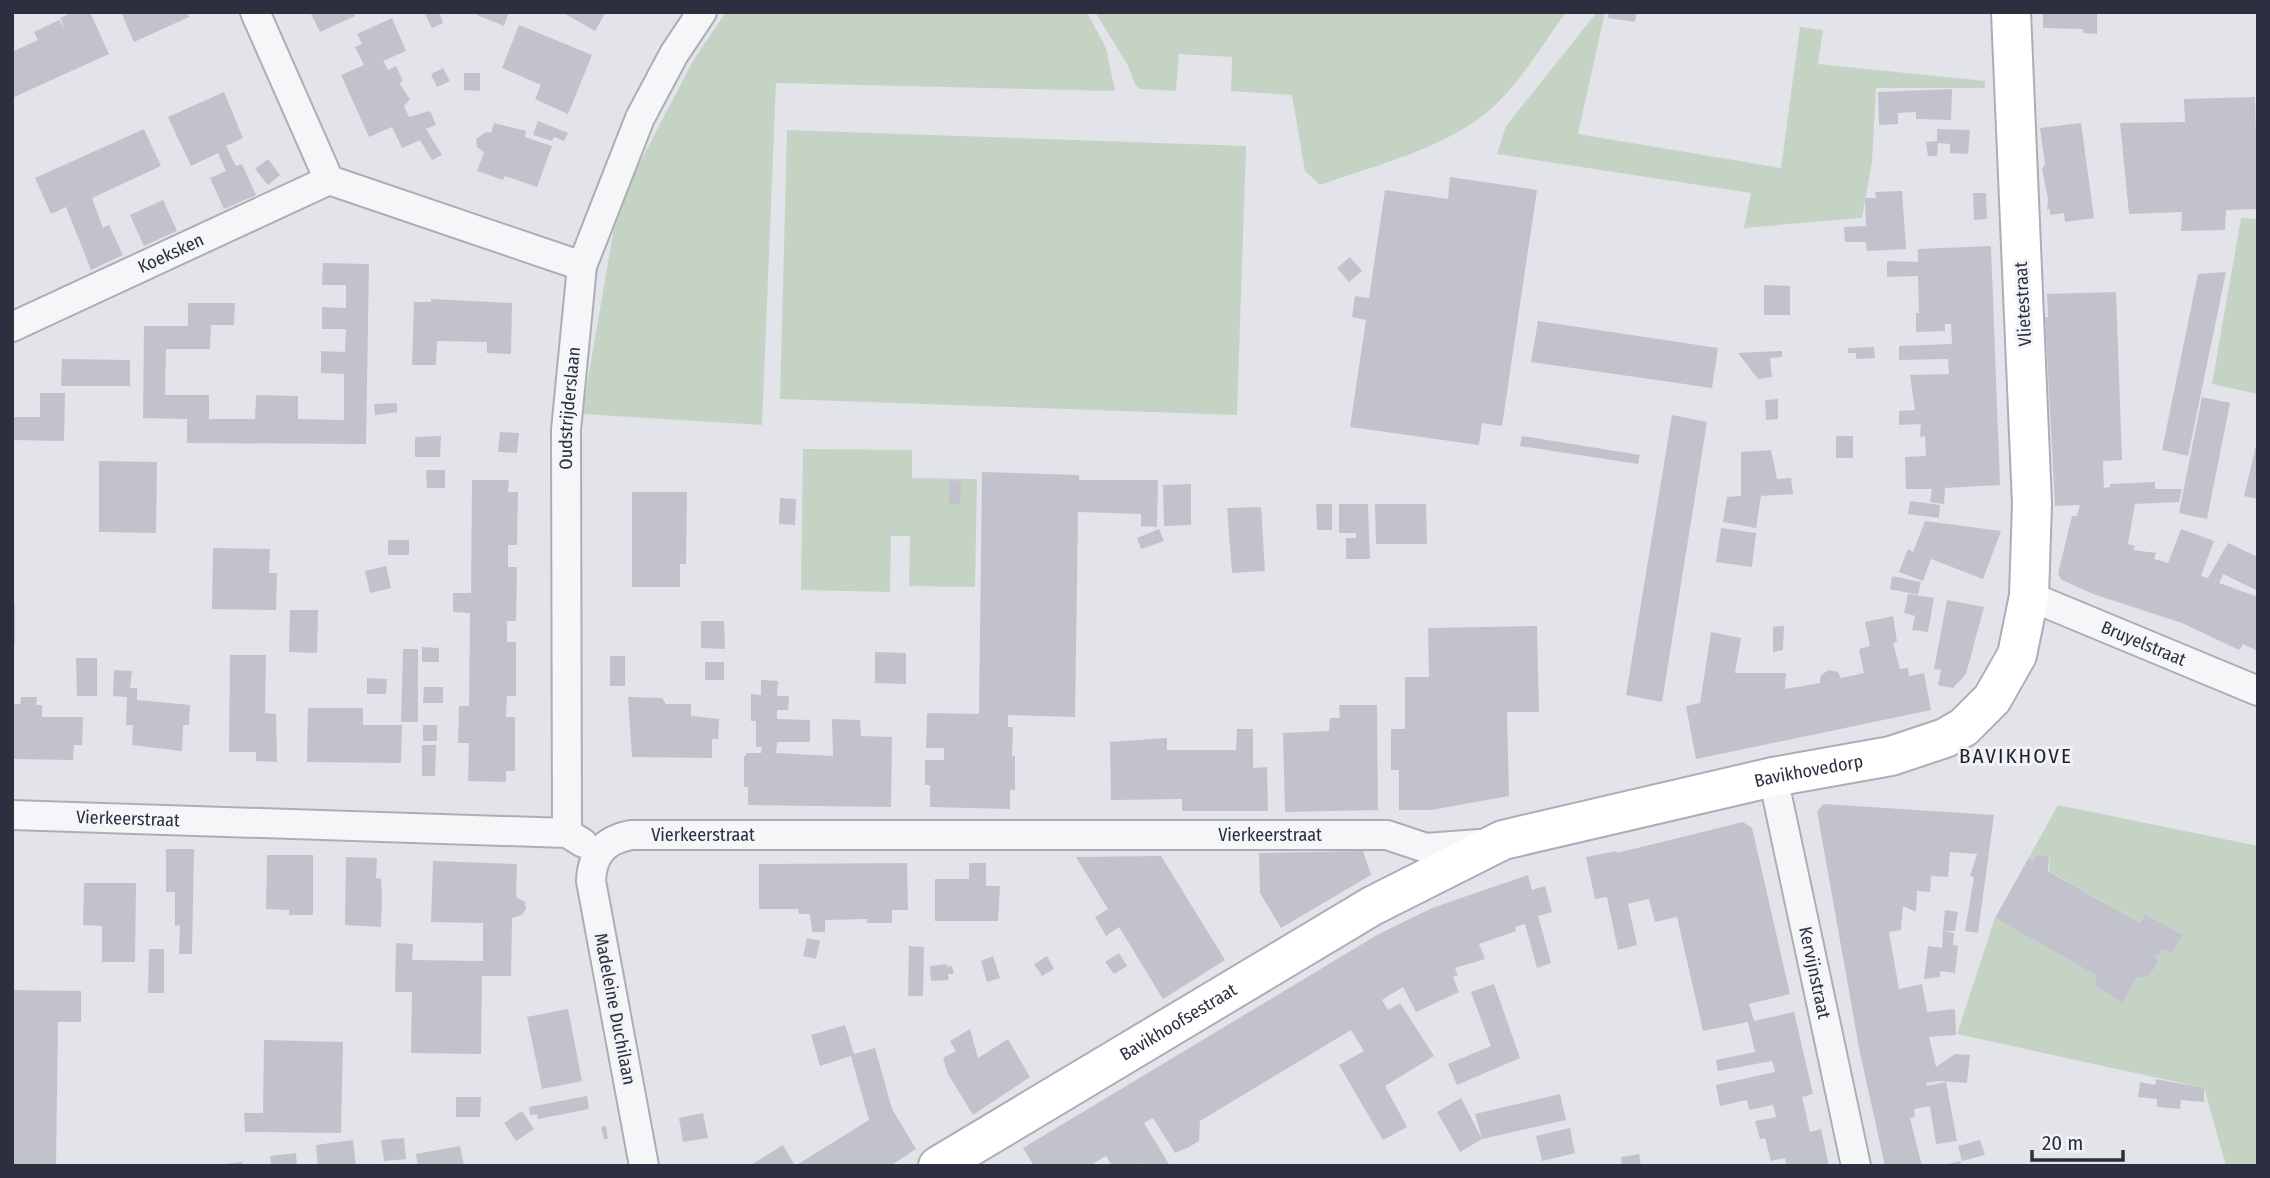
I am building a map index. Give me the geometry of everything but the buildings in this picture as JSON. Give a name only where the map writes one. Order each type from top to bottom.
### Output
[{"type":"street","points":[[255,12],[329,180],[582,266]]},
{"type":"street","name":"Oudstrijderslaan","points":[[567,832],[566,430],[582,266],[640,118],[674,54],[702,12]]},
{"type":"street","name":"Vlietestraat","points":[[2011,12],[2032,504],[2029,596]]},
{"type":"street","name":"Koeksken","points":[[12,327],[329,180]]},
{"type":"street","name":"Bruyelstraat","points":[[2029,596],[2258,691]]},
{"type":"street","name":"Bavikhovedorp","points":[[1405,842],[1426,848],[1448,848],[1503,840],[1773,777],[1891,756],[1945,738],[1964,727],[1992,699],[2007,678],[2017,655],[2029,596]]},
{"type":"street","name":"Kervijnstraat","points":[[1773,777],[1856,1166]]},
{"type":"street","name":"Vierkeerstraat","points":[[12,816],[567,832]]},
{"type":"street","points":[[567,832],[598,853]]},
{"type":"street","name":"Vierkeerstraat","points":[[598,853],[614,838],[631,835],[1387,835],[1405,842]]},
{"type":"street","name":"Bavikhovedorp","points":[[1422,883],[1503,840]]},
{"type":"street","points":[[1405,842],[1416,856],[1422,883]]},
{"type":"street","name":"Madeleine Duchilaan","points":[[598,853],[592,867],[591,881],[644,1166]]},
{"type":"street","name":"Bavikhoofsestraat","points":[[938,1166],[1372,906],[1422,883]]},
{"type":"green space","points":[[726,12],[1087,12],[1106,48],[1115,91],[776,83],[762,425],[582,414],[618,204],[694,59]]},
{"type":"green space","points":[[1095,12],[1566,12],[1508,91],[1468,126],[1428,147],[1320,185],[1305,171],[1292,95],[1231,91],[1232,57],[1179,54],[1176,91],[1140,89]]},
{"type":"green space","points":[[1597,12],[1605,12],[1578,134],[1781,168],[1800,27],[1823,30],[1818,64],[1985,81],[1985,88],[1876,88],[1872,162],[1862,218],[1744,228],[1751,193],[1497,154],[1506,126]]},
{"type":"green space","points":[[787,130],[1246,146],[1237,415],[780,399]]},
{"type":"green space","points":[[2241,218],[2258,219],[2258,394],[2212,384]]},
{"type":"green space","points":[[803,449],[912,450],[912,478],[977,479],[975,587],[909,586],[910,536],[891,536],[890,592],[801,590]]},
{"type":"green space","points":[[2058,805],[2258,846],[2258,1166],[2226,1166],[2204,1088],[1957,1034],[1995,918],[2097,976],[2094,985],[2122,1003],[2137,978],[2158,962],[2154,955],[2158,956],[2162,949],[2172,954],[2183,935],[2145,914],[2140,923],[2049,871],[2050,858],[2036,856],[2033,861],[2028,859]]},
{"type":"district","name":"BAVIKHOVE","points":[[2016,756]]}]
